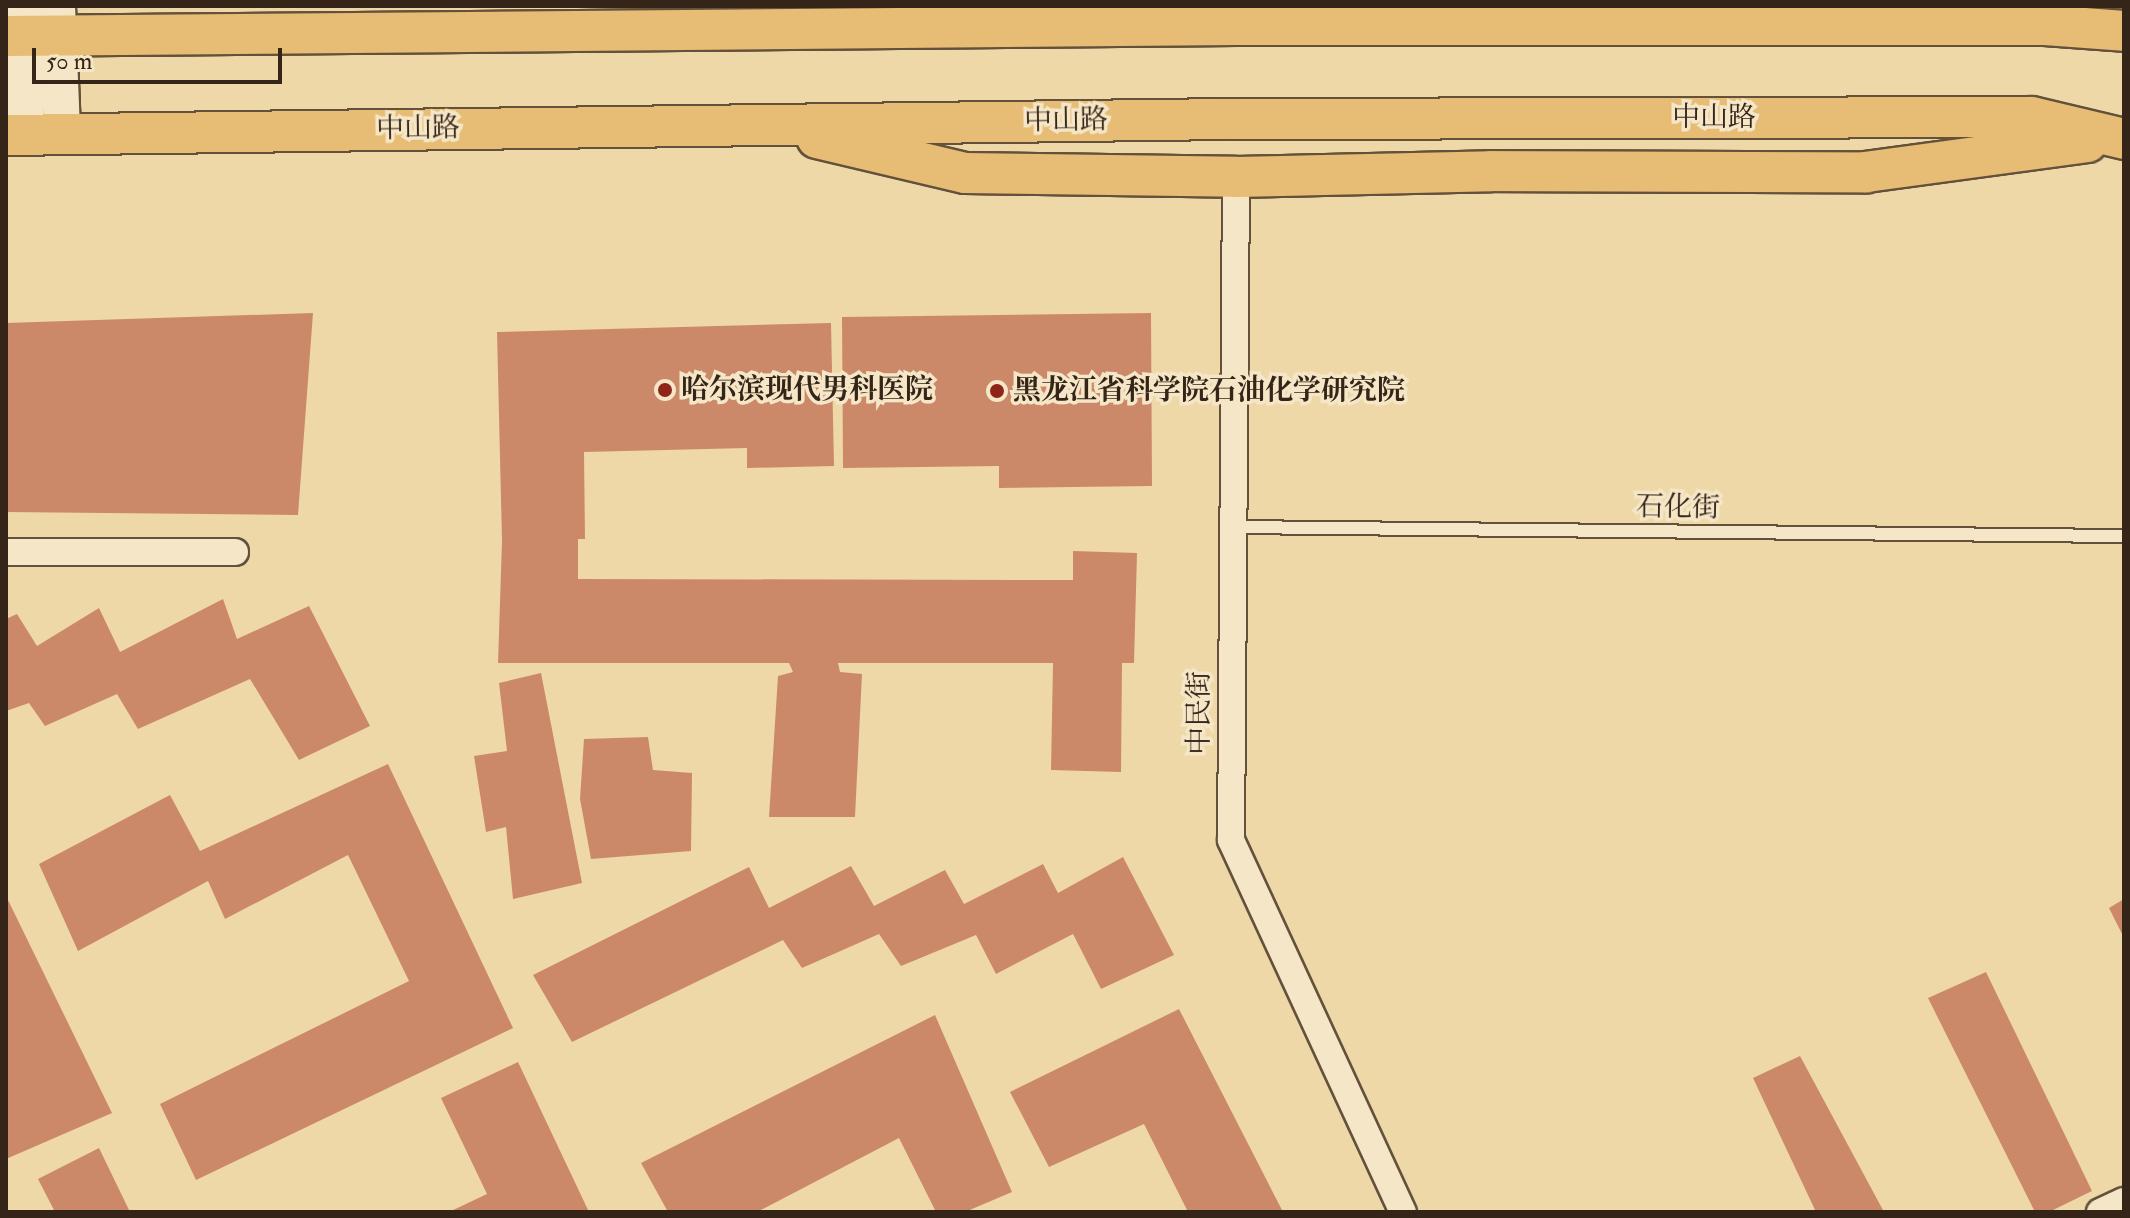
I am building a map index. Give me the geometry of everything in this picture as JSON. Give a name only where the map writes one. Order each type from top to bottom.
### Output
[{"type":"main road","points":[[31,134],[34,23],[1237,16],[2045,25],[2124,31]]},
{"type":"main road","name":"中山路","points":[[31,134],[1236,119],[2032,117],[2124,138]]},
{"type":"main road","points":[[767,124],[965,173],[1236,177],[1491,171],[1866,172],[2039,146],[2124,138]]},
{"type":"street","name":"中民街","points":[[1236,177],[1231,840],[1403,1212]]},
{"type":"street","points":[[6,552],[235,552]]},
{"type":"lane","name":"石化街","points":[[1232,527],[2124,536]]},
{"type":"building","points":[[313,313],[298,515],[6,512],[6,323]]},
{"type":"building","name":"黑龙江省科学院石油化学研究院","points":[[1151,313],[1152,486],[999,488],[999,466],[843,468],[842,317]]},
{"type":"building","points":[[831,323],[834,466],[747,468],[747,448],[584,452],[585,539],[578,539],[578,579],[1073,580],[1073,551],[1137,553],[1134,663],[1122,663],[1121,772],[1051,770],[1053,663],[838,663],[840,672],[862,674],[855,817],[769,817],[778,676],[793,672],[789,663],[498,663],[502,541],[497,332]]},
{"type":"building","points":[[223,599],[237,639],[309,606],[370,726],[299,760],[250,679],[138,729],[117,694],[45,726],[29,703],[6,711],[6,619],[17,614],[37,646],[99,608],[120,652]]},
{"type":"building","points":[[541,673],[582,883],[513,899],[506,827],[486,832],[474,756],[507,751],[499,683]]},
{"type":"building","points":[[648,737],[653,770],[692,773],[691,851],[591,859],[580,799],[584,739]]},
{"type":"building","points":[[388,764],[513,1028],[196,1180],[160,1104],[409,981],[348,855],[225,919],[208,881],[78,951],[39,864],[170,795],[200,851]]},
{"type":"building","points":[[1123,857],[1174,955],[1101,989],[1073,934],[996,974],[976,935],[901,966],[879,934],[802,968],[783,940],[572,1042],[533,975],[749,867],[769,908],[851,866],[874,906],[945,870],[964,904],[1043,864],[1058,893]]},
{"type":"building","points":[[6,896],[112,1113],[6,1159]]},
{"type":"building","points":[[2124,899],[2124,938],[2109,908]]},
{"type":"building","points":[[1986,972],[2092,1191],[2049,1212],[2035,1212],[1928,998]]},
{"type":"building","points":[[1179,1009],[1283,1212],[1188,1212],[1144,1124],[1049,1167],[1010,1092]]},
{"type":"building","points":[[935,1015],[1012,1192],[965,1212],[936,1212],[899,1138],[757,1212],[668,1212],[641,1163]]},
{"type":"building","points":[[1800,1056],[1884,1212],[1816,1212],[1753,1078]]},
{"type":"building","points":[[518,1062],[589,1212],[449,1212],[487,1194],[441,1098]]},
{"type":"building","points":[[99,1148],[130,1212],[55,1212],[38,1179]]},
{"type":"place","name":"哈尔滨现代男科医院","points":[[665,390]]},
{"type":"place","name":"黑龙江省科学院石油化学研究院","points":[[997,391]]}]
